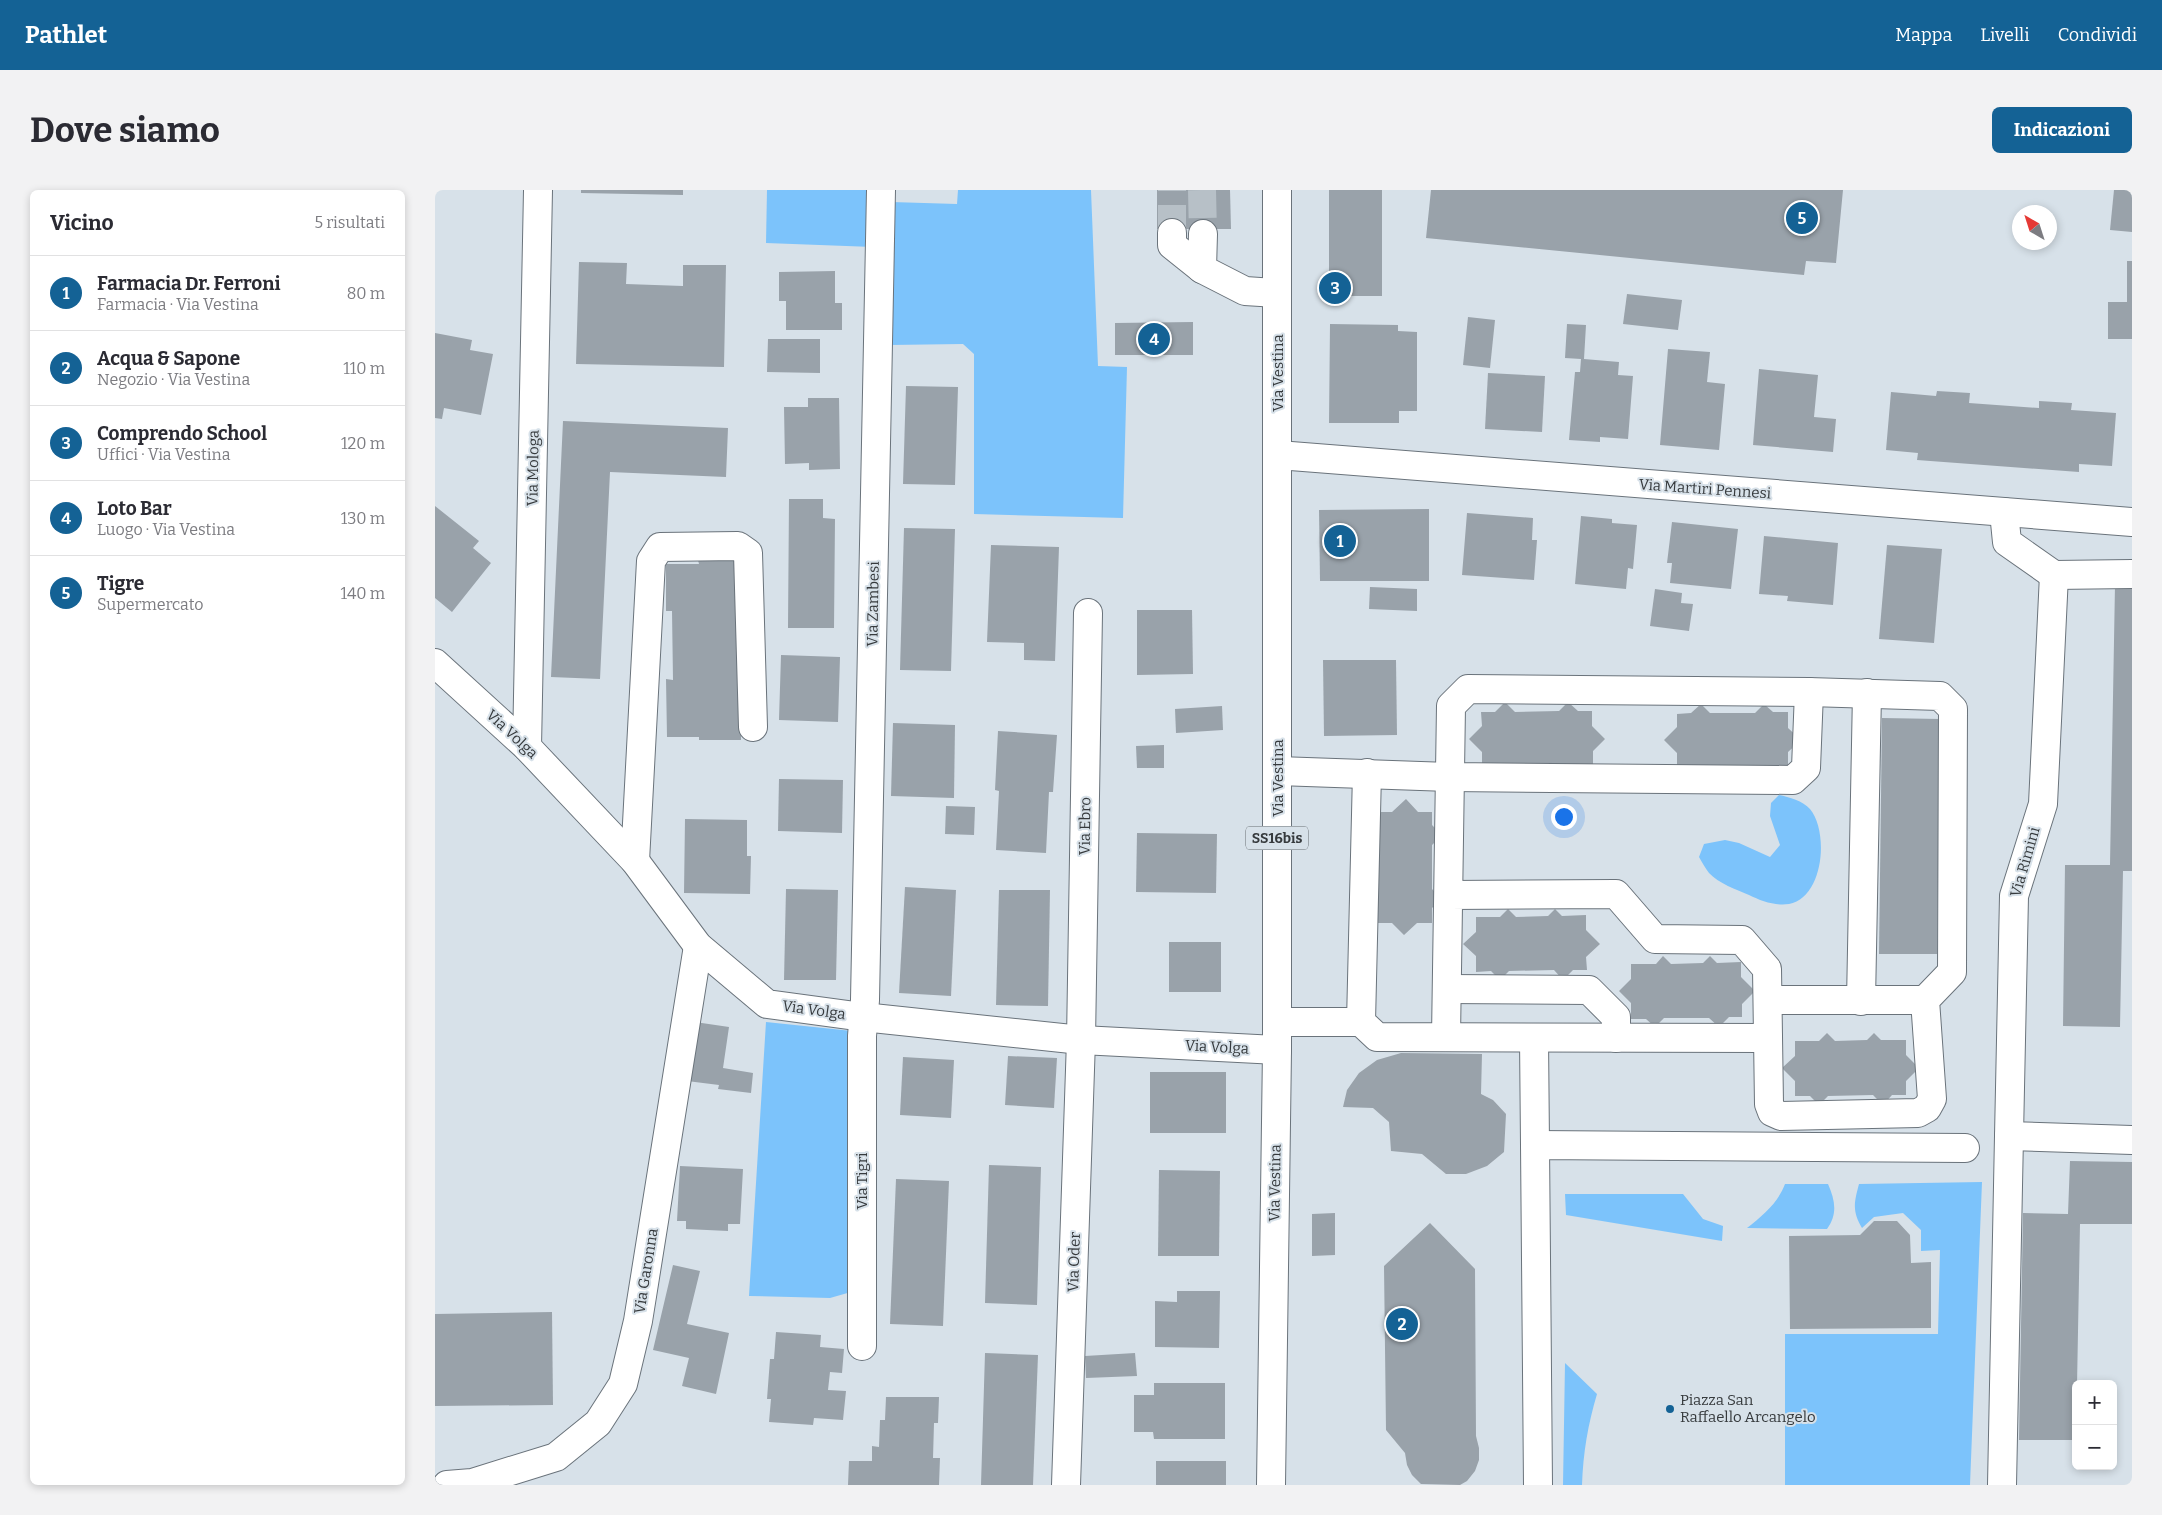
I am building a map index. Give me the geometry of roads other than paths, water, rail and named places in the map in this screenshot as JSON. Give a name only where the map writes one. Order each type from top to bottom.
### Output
[{"type":"street","name":"Via Mologa","points":[[527,747],[538,190]]},
{"type":"street","name":"Via Zambesi","points":[[863,1017],[865,1000],[881,190]]},
{"type":"street","name":"Via Vestina","points":[[1271,1485],[1277,1050],[1277,190]]},
{"type":"street","points":[[1172,233],[1172,245],[1202,269],[1245,291],[1277,293]]},
{"type":"street","points":[[1202,269],[1203,234]]},
{"type":"street","name":"Via Martiri Pennesi","points":[[1278,455],[2132,522]]},
{"type":"street","points":[[2004,512],[2007,542],[2054,575],[2132,574]]},
{"type":"street","points":[[635,861],[651,561],[660,547],[738,546],[748,552],[753,728]]},
{"type":"street","name":"Via Rimini","points":[[2002,1485],[2014,896],[2043,804],[2054,575]]},
{"type":"street","name":"Via Ebro","points":[[1081,1040],[1088,613]]},
{"type":"street","name":"Via Volga","points":[[435,663],[527,747],[635,861],[698,946],[767,1004],[863,1017],[1081,1040],[1277,1050]]},
{"type":"street","points":[[1446,1037],[1451,706],[1468,689],[1809,692],[1940,696],[1953,709],[1951,972],[1925,1000],[1768,1000]]},
{"type":"street","points":[[1278,771],[1449,777],[1793,780],[1807,768],[1809,692]]},
{"type":"street","points":[[1861,1001],[1867,693]]},
{"type":"street","points":[[1361,1022],[1367,773]]},
{"type":"street","points":[[1449,895],[1616,894],[1655,939],[1742,940],[1767,969],[1769,1104],[1770,1109],[1776,1115],[1918,1113],[1927,1108],[1932,1099],[1925,1000]]},
{"type":"street","name":"Via Garonna","points":[[447,1485],[472,1483],[556,1457],[598,1423],[623,1384],[638,1321],[698,946]]},
{"type":"street","points":[[1447,989],[1589,990],[1616,1017],[1616,1038]]},
{"type":"street","name":"Via Tigri","points":[[863,1017],[863,1346]]},
{"type":"street","points":[[1277,1022],[1361,1022],[1377,1037],[1768,1038]]},
{"type":"street","points":[[1533,1038],[1538,1485]]},
{"type":"street","name":"Via Oder","points":[[1066,1485],[1081,1040]]},
{"type":"street","points":[[2009,1136],[2132,1140]]},
{"type":"street","points":[[1535,1144],[1965,1148]]},
{"type":"tunnel","points":[[1172,190],[1172,233]]},
{"type":"tunnel","points":[[1202,190],[1203,234]]},
{"type":"place","name":"Tigre","points":[[1802,218]]},
{"type":"place","name":"Comprendo School","points":[[1335,288]]},
{"type":"place","name":"Loto Bar","points":[[1154,339]]},
{"type":"place","name":"Farmacia Dr. Ferroni","points":[[1340,541]]},
{"type":"place","name":"Acqua & Sapone","points":[[1402,1324]]},
{"type":"place","name":"Piazza San Raffaello Arcangelo","points":[[1670,1409]]}]
